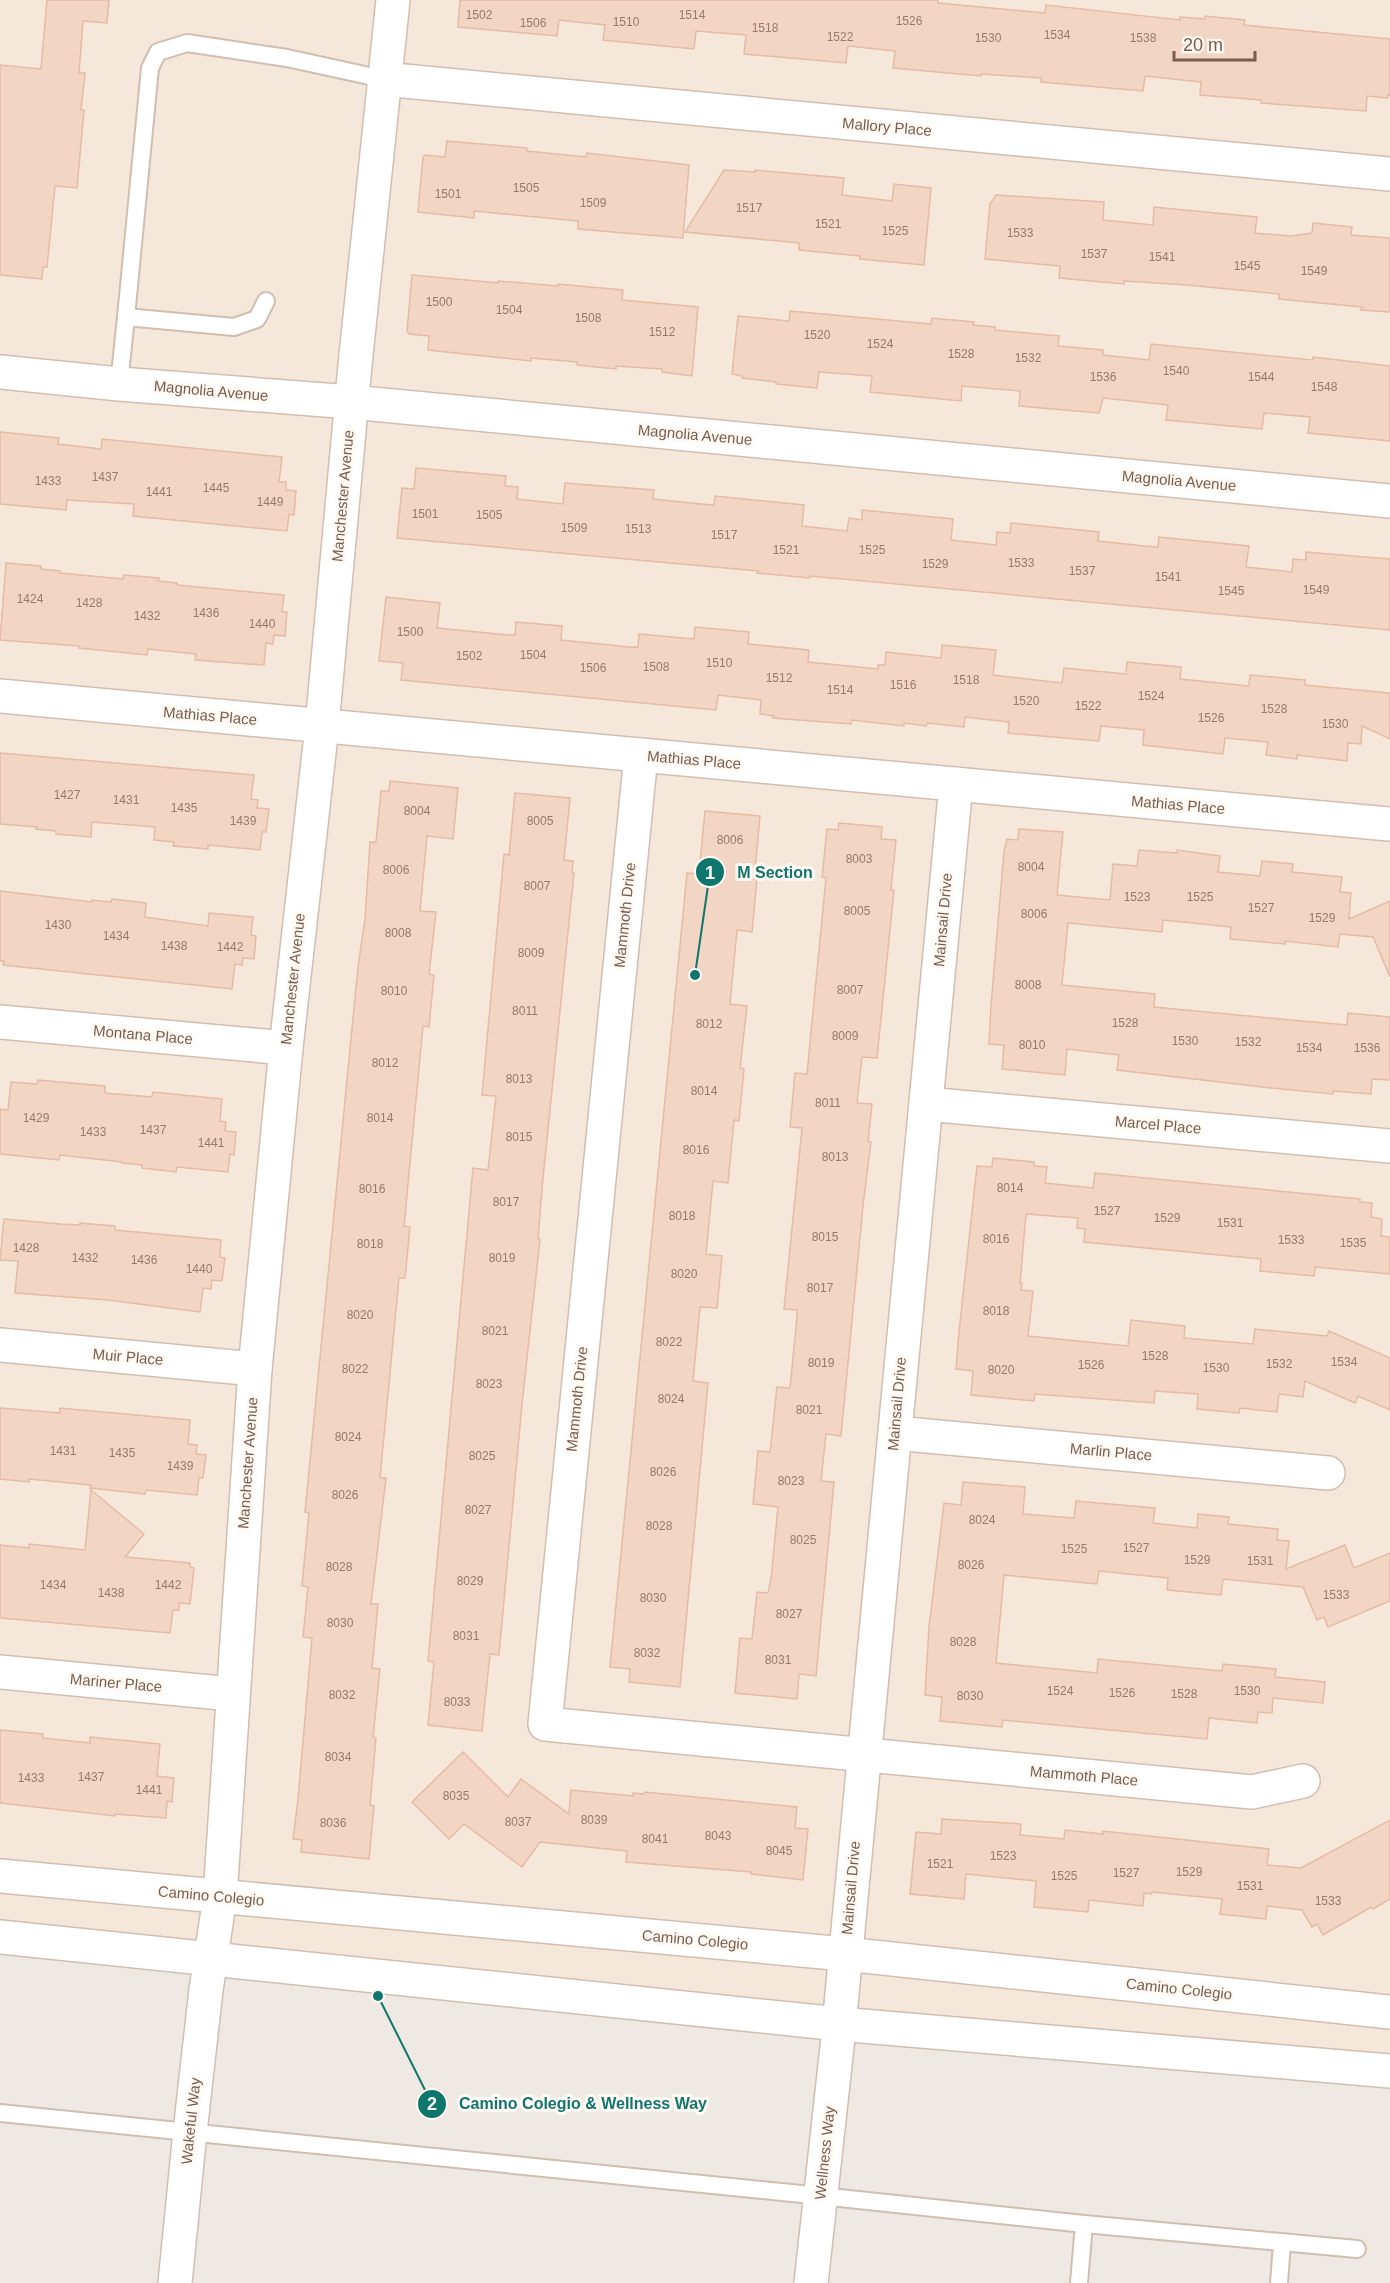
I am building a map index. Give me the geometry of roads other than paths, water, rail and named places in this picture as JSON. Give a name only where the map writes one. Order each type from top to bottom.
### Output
[{"type":"street","name":"Manchester Avenue","points":[[211,1959],[220,1897],[255,1369],[286,1048],[322,726],[351,402],[393,0]]},
{"type":"street","name":"Mallory Place","points":[[383,79],[1390,174]]},
{"type":"street","name":"Magnolia Avenue","points":[[0,372],[119,384],[351,402],[1390,501]]},
{"type":"street","name":"Mathias Place","points":[[0,696],[1389,824]]},
{"type":"street","name":"Mammoth Drive","points":[[641,755],[545,1724],[864,1755]]},
{"type":"street","name":"Mainsail Drive","points":[[839,2024],[956,784]]},
{"type":"street","name":"Montana Place","points":[[0,1022],[286,1048]]},
{"type":"street","name":"Marcel Place","points":[[926,1104],[1390,1146]]},
{"type":"street","name":"Muir Place","points":[[0,1345],[255,1369]]},
{"type":"street","name":"Marlin Place","points":[[895,1432],[1328,1473]]},
{"type":"street","name":"Mariner Place","points":[[0,1672],[232,1694]]},
{"type":"street","name":"Mammoth Place","points":[[864,1755],[1252,1792],[1304,1781]]},
{"type":"street","name":"Camino Colegio","points":[[0,1876],[845,1954],[1390,2012]]},
{"type":"street","points":[[0,1937],[839,2024],[1390,2071]]},
{"type":"street","name":"Wakeful Way","points":[[175,2283],[211,1959]]},
{"type":"street","name":"Wellness Way","points":[[811,2283],[839,2024]]},
{"type":"lane","points":[[119,384],[150,68],[158,52],[187,43],[287,58],[383,79]]},
{"type":"lane","points":[[126,317],[234,327],[258,319],[266,301]]},
{"type":"lane","points":[[0,2113],[1282,2244],[1357,2249]]},
{"type":"lane","points":[[1079,2283],[1084,2224]]},
{"type":"lane","points":[[1279,2283],[1282,2244]]},
{"type":"place","name":"M Section","points":[[695,975]]},
{"type":"place","name":"Camino Colegio & Wellness Way","points":[[378,1996]]}]
